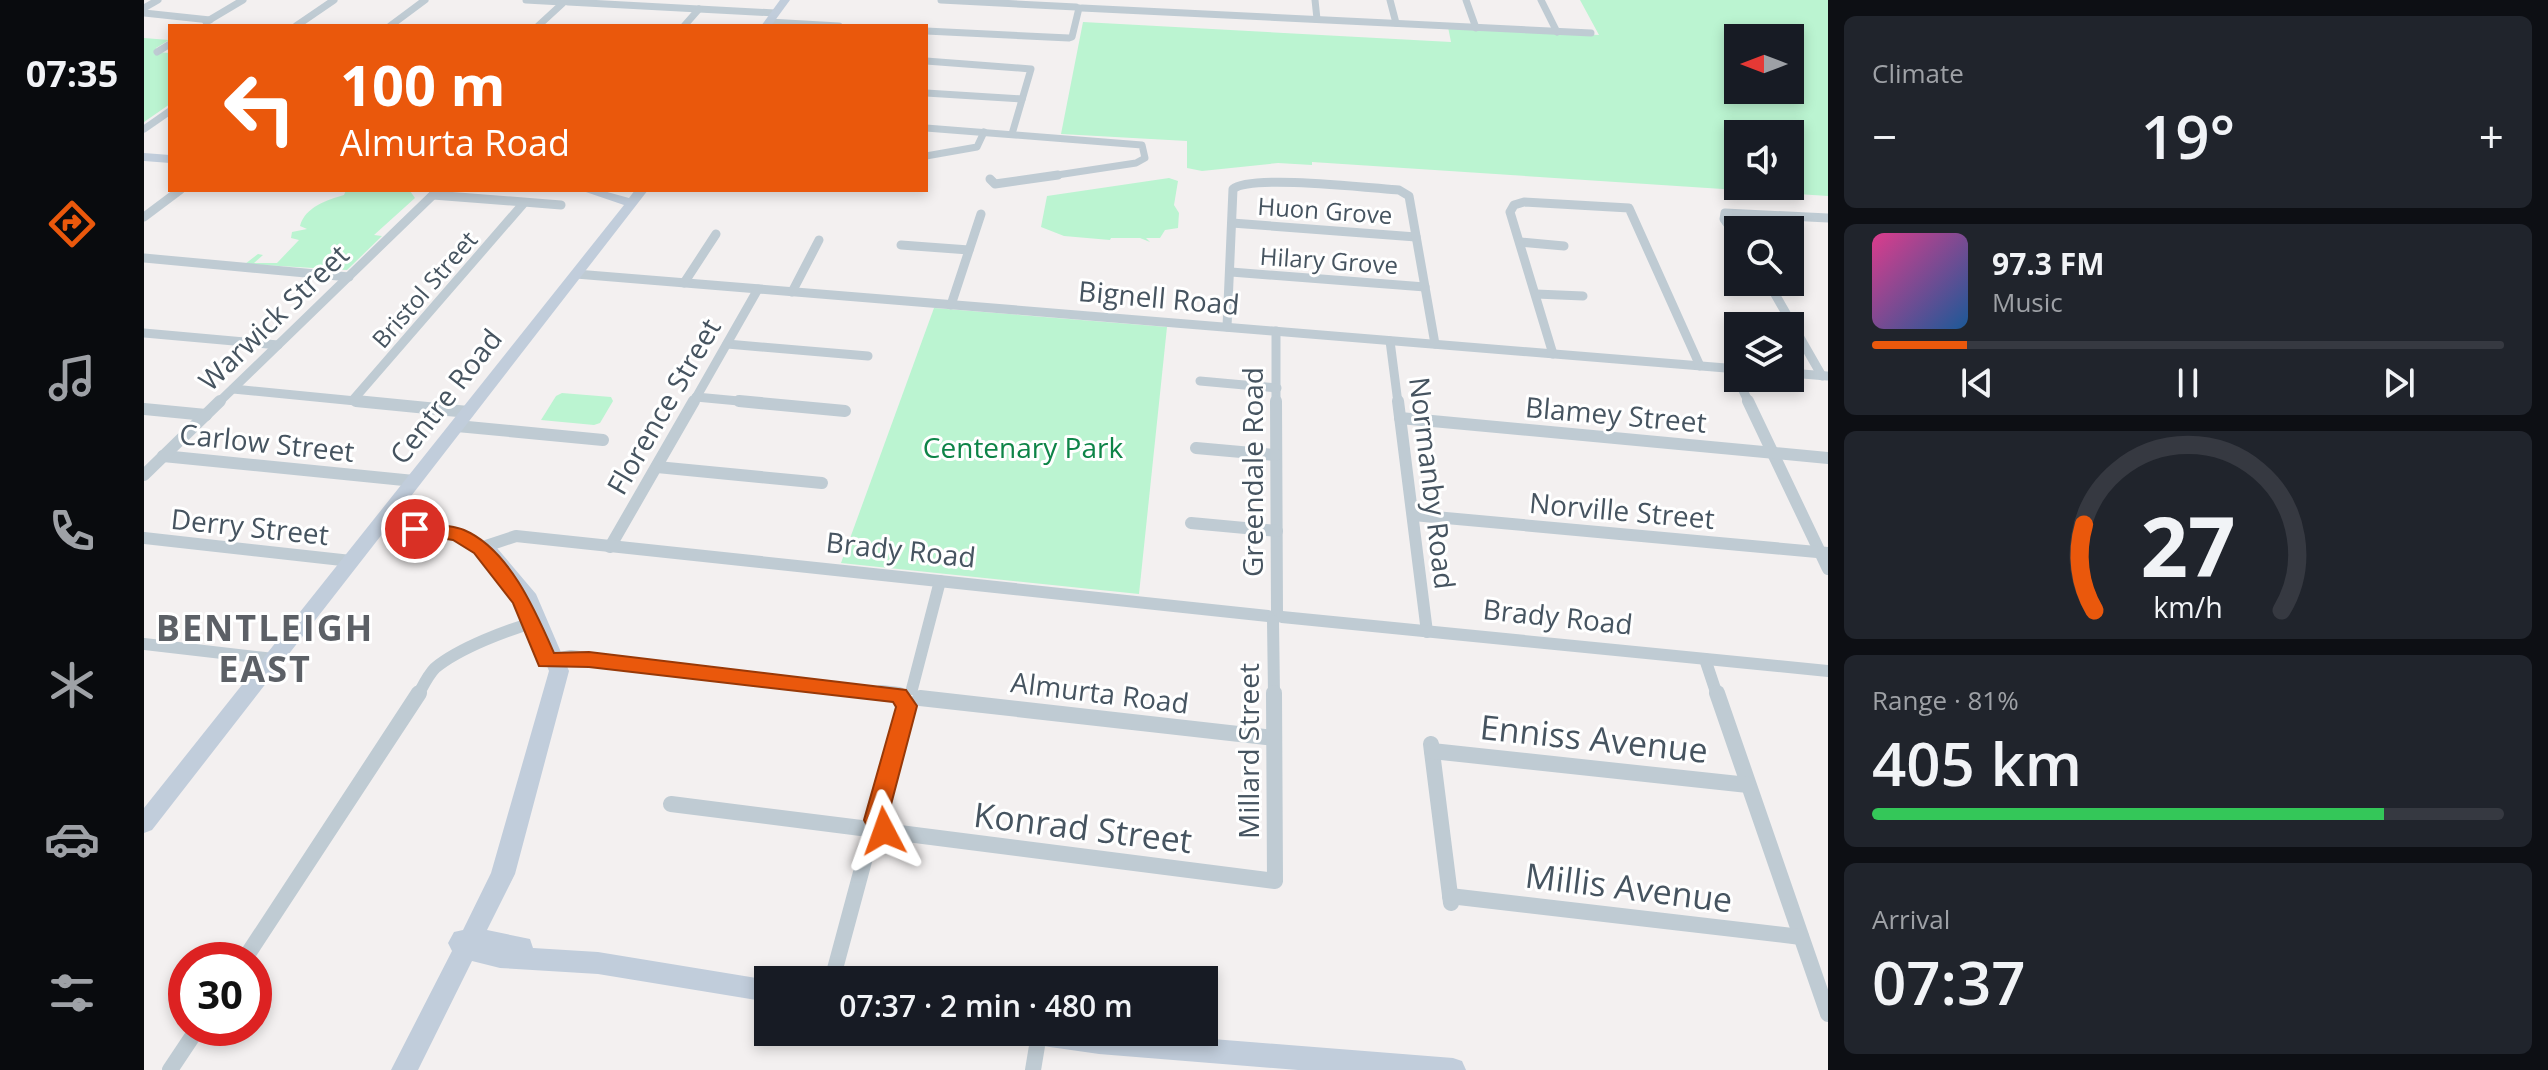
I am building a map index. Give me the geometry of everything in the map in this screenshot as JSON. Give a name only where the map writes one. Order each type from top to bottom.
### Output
[{"type":"street","points":[[144,10],[158,0]]},
{"type":"street","points":[[203,24],[243,0]]},
{"type":"street","points":[[299,24],[334,0]]},
{"type":"street","points":[[393,24],[425,0]]},
{"type":"street","points":[[526,0],[699,9],[816,24]]},
{"type":"street","points":[[770,20],[785,0]]},
{"type":"street","points":[[941,0],[1591,33]]},
{"type":"street","points":[[1163,11],[1165,0]]},
{"type":"street","points":[[1240,0],[1240,15]]},
{"type":"street","points":[[1315,0],[1317,19]]},
{"type":"street","points":[[1390,0],[1396,23]]},
{"type":"street","points":[[1466,0],[1476,28]]},
{"type":"street","points":[[1541,0],[1557,32]]},
{"type":"street","points":[[540,24],[565,2]]},
{"type":"street","points":[[928,31],[1072,37],[1081,6]]},
{"type":"street","points":[[686,24],[699,9]]},
{"type":"street","points":[[144,10],[210,20]]},
{"type":"street","points":[[157,52],[168,45]]},
{"type":"street","points":[[928,61],[1016,66],[1038,64],[1029,69],[1012,134]]},
{"type":"street","points":[[928,93],[1022,99]]},
{"type":"street","points":[[144,129],[168,112]]},
{"type":"street","points":[[928,128],[1139,143],[1145,158],[1136,163],[994,184]]},
{"type":"street","points":[[928,156],[977,147],[984,132]]},
{"type":"street","points":[[144,157],[168,159]]},
{"type":"street","points":[[1227,327],[1233,189],[1242,183],[1261,181],[1405,192],[1409,196],[1435,344]]},
{"type":"street","points":[[144,217],[177,192]]},
{"type":"street","points":[[436,192],[523,204],[561,205]]},
{"type":"street","name":"Warwick Street","points":[[144,475],[436,192]]},
{"type":"street","points":[[603,192],[637,196]]},
{"type":"street","points":[[607,192],[637,196]]},
{"type":"street","name":"Centre Road","points":[[144,824],[637,196]]},
{"type":"street","points":[[1553,354],[1510,212],[1520,203],[1629,208],[1700,366]]},
{"type":"street","name":"Bristol Street","points":[[353,400],[523,204]]},
{"type":"street","points":[[1724,216],[1725,213],[1787,216]]},
{"type":"street","points":[[951,305],[981,214]]},
{"type":"street","points":[[1804,217],[1828,218]]},
{"type":"street","name":"Huon Grove","points":[[1232,223],[1416,237]]},
{"type":"street","points":[[684,283],[716,234]]},
{"type":"street","points":[[792,292],[819,240]]},
{"type":"street","points":[[1520,242],[1564,246]]},
{"type":"street","points":[[901,245],[969,250]]},
{"type":"street","points":[[144,258],[349,277]]},
{"type":"street","name":"Hilary Grove","points":[[1231,272],[1425,287]]},
{"type":"street","name":"Bignell Road","points":[[576,274],[1724,368]]},
{"type":"street","name":"Florence Street","points":[[610,547],[758,289]]},
{"type":"street","points":[[1536,294],[1583,296]]},
{"type":"street","points":[[1776,296],[1825,376]]},
{"type":"street","name":"Greendale Road","points":[[1275,617],[1276,331]]},
{"type":"street","points":[[144,333],[278,345]]},
{"type":"street","name":"Normanby Road","points":[[1390,341],[1427,632]]},
{"type":"street","points":[[727,344],[868,356]]},
{"type":"street","points":[[1804,374],[1825,376]]},
{"type":"street","points":[[1200,381],[1277,388]]},
{"type":"street","points":[[233,389],[468,412]]},
{"type":"street","points":[[1745,392],[1824,552],[1828,569]]},
{"type":"street","points":[[696,397],[845,411]]},
{"type":"street","points":[[144,409],[206,415]]},
{"type":"street","name":"Blamey Street","points":[[1400,418],[1828,458]]},
{"type":"street","points":[[457,426],[603,440]]},
{"type":"street","points":[[1196,448],[1276,455]]},
{"type":"street","name":"Carlow Street","points":[[163,456],[414,481]]},
{"type":"street","points":[[657,467],[822,483]]},
{"type":"street","name":"Norville Street","points":[[1413,515],[1824,552]]},
{"type":"street","points":[[1191,523],[1277,531]]},
{"type":"street","points":[[379,527],[453,533],[485,552],[522,586],[534,622],[553,660],[557,686],[509,856],[404,1070]]},
{"type":"street","name":"Derry Street","points":[[144,538],[351,561]]},
{"type":"street","name":"Brady Road","points":[[485,552],[527,539],[1828,671]]},
{"type":"street","points":[[836,966],[940,581]]},
{"type":"street","name":"Millard Street","points":[[1275,617],[1275,881]]},
{"type":"street","points":[[256,942],[391,739],[429,675],[452,657],[534,622]]},
{"type":"street","points":[[144,644],[274,659]]},
{"type":"street","name":"Almurta Road","points":[[553,660],[589,659],[1274,738]]},
{"type":"street","points":[[1705,659],[1828,1014]]},
{"type":"street","name":"Enniss Avenue","points":[[1451,900],[1432,747],[1748,785]]},
{"type":"street","name":"Konrad Street","points":[[671,804],[1275,881]]},
{"type":"street","name":"Millis Avenue","points":[[1451,900],[1801,937]]},
{"type":"street","points":[[465,943],[504,956],[574,960],[754,989]]},
{"type":"street","points":[[395,1070],[465,943]]},
{"type":"street","points":[[170,1070],[186,1046]]},
{"type":"street","points":[[1033,1070],[1034,1046]]},
{"type":"street","points":[[1150,1046],[1453,1070]]},
{"type":"green space","points":[[1580,0],[1828,0],[1828,196],[1804,194],[1804,120],[1724,120],[1724,189],[1312,162],[1312,165],[1278,163],[1202,171],[1187,168],[1187,141],[1061,134],[1083,22],[1451,42],[1448,27],[1599,35]]},
{"type":"green space","points":[[144,38],[168,40],[156,48],[156,52],[168,53],[168,105],[144,122]]},
{"type":"green space","points":[[1169,178],[1178,181],[1174,205],[1179,213],[1178,228],[1165,230],[1160,238],[1146,238],[1150,242],[1140,238],[1110,240],[1064,236],[1041,227],[1047,196]]},
{"type":"green space","points":[[345,192],[411,192],[415,198],[374,235],[382,236],[347,270],[245,264],[258,254],[263,255],[254,263],[277,263],[299,240],[291,238],[292,232],[307,229],[300,226],[307,214],[324,202]]},
{"type":"green space","name":"Centenary Park","points":[[934,308],[1167,327],[1139,594],[841,563]]},
{"type":"green space","points":[[562,393],[611,397],[613,401],[600,423],[594,425],[541,420],[556,396]]},
{"type":"district","name":"BENTLEIGH EAST","points":[[265,648]]},
{"type":"route","points":[[415,529],[458,534],[480,548],[522,601],[547,661],[589,659],[899,695],[907,706],[876,820],[884,825],[884,831]]}]
